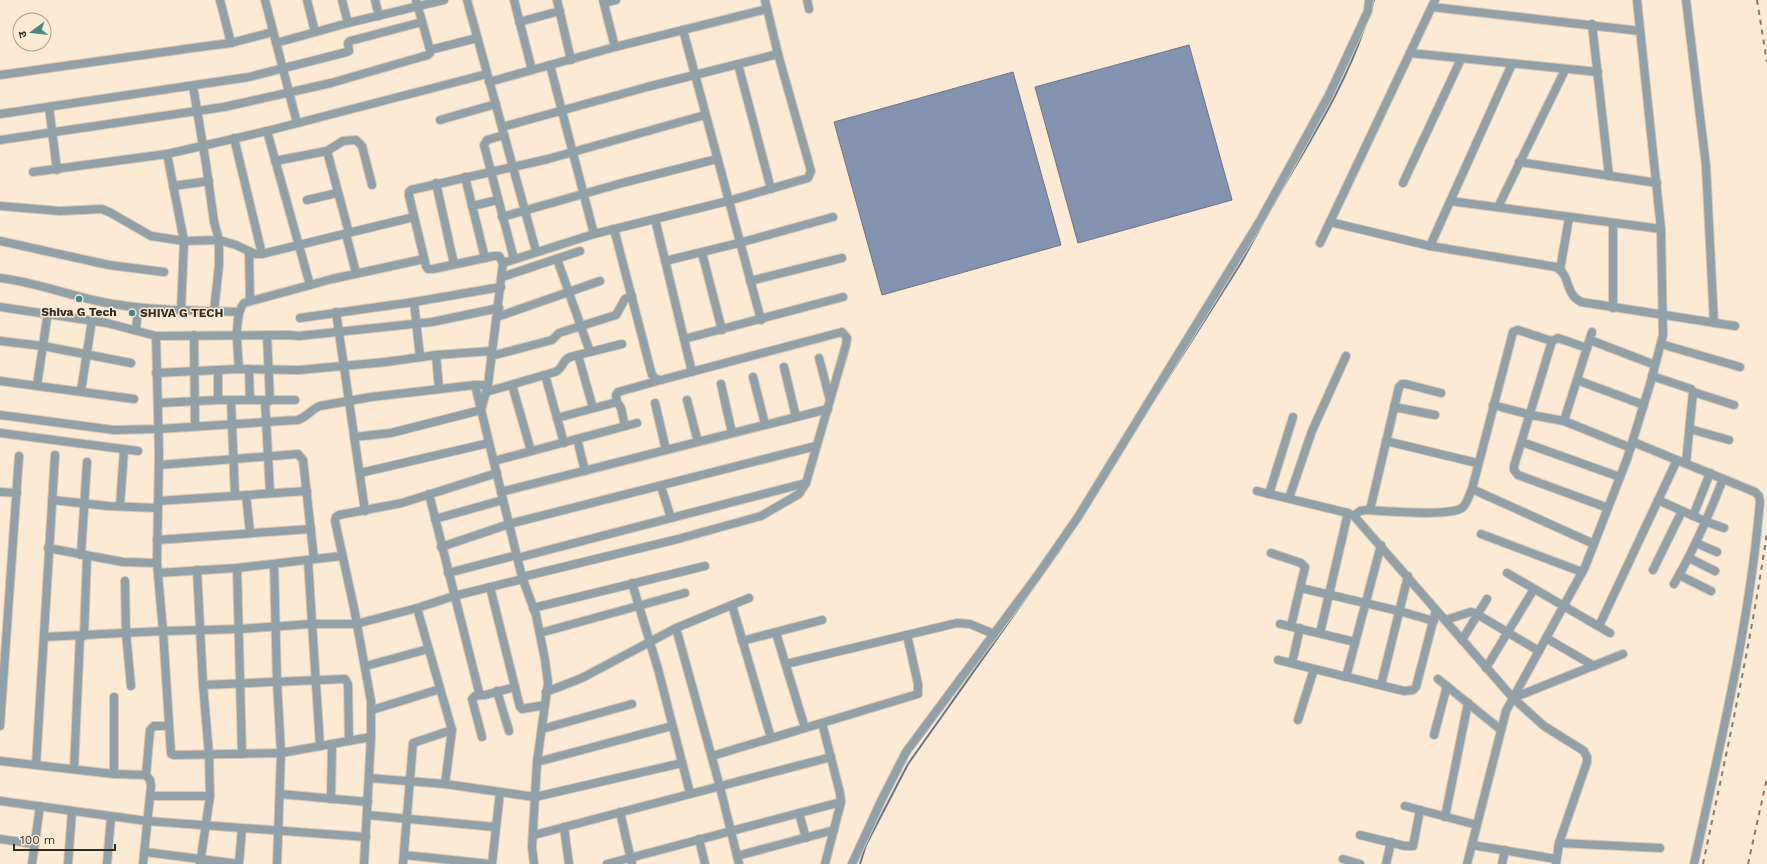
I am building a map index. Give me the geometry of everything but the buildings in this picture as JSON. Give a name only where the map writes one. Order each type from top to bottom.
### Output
[{"type":"street","points":[[220,0],[231,43]]},
{"type":"street","points":[[265,0],[297,123]]},
{"type":"street","points":[[307,0],[315,32]]},
{"type":"street","points":[[342,0],[348,23]]},
{"type":"street","points":[[375,0],[379,16]]},
{"type":"street","points":[[276,43],[379,16],[417,3],[444,0]]},
{"type":"street","points":[[467,0],[536,251]]},
{"type":"street","points":[[514,0],[532,70]]},
{"type":"street","points":[[557,0],[572,60]]},
{"type":"street","points":[[615,47],[603,2],[616,0]]},
{"type":"street","points":[[503,263],[536,251],[594,234],[728,201],[808,178],[811,171],[778,54],[766,0]]},
{"type":"street","points":[[807,0],[809,8]]},
{"type":"street","points":[[852,864],[906,752],[1037,576],[1078,517],[1257,226],[1329,95],[1368,11],[1370,0]]},
{"type":"street","points":[[1467,864],[1506,711],[1582,572],[1594,544],[1632,445],[1661,344],[1663,316],[1662,229],[1637,0]]},
{"type":"street","points":[[1686,0],[1706,166],[1714,323]]},
{"type":"street","points":[[0,140],[198,112],[290,93],[393,66],[428,55],[430,50],[417,3]]},
{"type":"street","points":[[1320,243],[1434,3],[1640,31]]},
{"type":"street","points":[[33,172],[57,170],[167,154],[488,78],[532,70],[615,47],[767,9]]},
{"type":"street","points":[[519,22],[560,11]]},
{"type":"street","points":[[0,114],[193,86],[283,70],[347,52],[349,51],[348,43],[350,41],[422,22]]},
{"type":"street","points":[[1592,24],[1609,176]]},
{"type":"street","points":[[683,30],[739,243],[761,320]]},
{"type":"street","points":[[0,75],[231,43],[273,32]]},
{"type":"street","points":[[430,50],[477,38]]},
{"type":"street","points":[[1410,53],[1565,70],[1598,72]]},
{"type":"street","points":[[502,127],[694,74],[778,54]]},
{"type":"street","points":[[1403,183],[1461,59]]},
{"type":"street","points":[[738,64],[771,189]]},
{"type":"street","points":[[1430,246],[1512,64]]},
{"type":"street","points":[[550,65],[594,234]]},
{"type":"street","points":[[1498,207],[1565,70]]},
{"type":"street","points":[[193,86],[209,181],[214,222],[219,240],[219,265],[214,311]]},
{"type":"street","points":[[440,120],[496,104]]},
{"type":"street","points":[[49,107],[57,170]]},
{"type":"street","points":[[481,410],[487,389],[498,318],[503,263],[499,256],[428,269],[424,259],[409,192],[415,188],[513,167],[705,115]]},
{"type":"street","points":[[267,131],[310,285]]},
{"type":"street","points":[[504,135],[485,142],[484,145],[514,259]]},
{"type":"street","points":[[234,138],[262,254]]},
{"type":"street","points":[[275,161],[328,151],[343,141],[349,140],[359,142],[362,146],[372,184]]},
{"type":"street","points":[[328,151],[356,273]]},
{"type":"street","points":[[167,154],[184,242],[181,311]]},
{"type":"street","points":[[502,218],[524,210],[717,159]]},
{"type":"street","points":[[1519,162],[1657,183]]},
{"type":"street","points":[[465,177],[485,258]]},
{"type":"street","points":[[173,186],[209,181]]},
{"type":"street","points":[[436,184],[454,264]]},
{"type":"street","points":[[307,200],[338,193]]},
{"type":"street","points":[[472,206],[498,200]]},
{"type":"street","points":[[1450,201],[1613,224],[1662,229]]},
{"type":"street","points":[[0,206],[60,211],[102,210],[112,213],[151,236],[184,242],[219,240],[262,254],[414,217]]},
{"type":"street","points":[[665,261],[702,253],[833,218]]},
{"type":"street","points":[[1560,270],[1569,218]]},
{"type":"street","points":[[655,219],[692,372]]},
{"type":"street","points":[[1330,222],[1430,246],[1556,268],[1564,274],[1572,296],[1581,302],[1663,316],[1735,326]]},
{"type":"street","points":[[1613,224],[1613,308]]},
{"type":"street","points":[[614,229],[652,375],[656,379],[661,380]]},
{"type":"street","points":[[0,241],[109,265],[164,272]]},
{"type":"street","points":[[249,251],[248,275],[250,300]]},
{"type":"street","points":[[502,277],[580,251]]},
{"type":"street","points":[[702,253],[722,330]]},
{"type":"street","points":[[750,281],[842,258]]},
{"type":"street","points":[[239,369],[237,335],[239,312],[244,303],[250,300],[356,273],[424,259]]},
{"type":"street","points":[[557,259],[590,352]]},
{"type":"street","points":[[0,278],[27,282],[102,302],[138,308],[181,311],[239,312]]},
{"type":"street","points":[[498,318],[600,281]]},
{"type":"street","points":[[300,318],[414,302],[501,287]]},
{"type":"street","points":[[156,373],[239,369],[299,370],[436,355],[492,353],[552,340],[559,333],[616,315],[625,299],[632,296]]},
{"type":"street","points":[[684,340],[843,297]]},
{"type":"street","points":[[414,302],[420,357]]},
{"type":"street","points":[[0,306],[48,312],[92,320],[156,336],[290,334],[304,336],[339,331],[416,324],[448,319],[498,308]]},
{"type":"street","points":[[136,330],[138,308]]},
{"type":"street","points":[[37,385],[48,312]]},
{"type":"street","points":[[336,312],[365,511]]},
{"type":"street","points":[[81,392],[92,320]]},
{"type":"street","points":[[1351,514],[1370,510],[1440,512],[1457,510],[1464,506],[1472,489],[1477,463],[1514,330],[1552,341],[1558,338],[1587,348]]},
{"type":"street","points":[[44,637],[240,629],[311,624],[356,624],[417,608],[454,596],[678,539],[761,516],[799,494],[806,483],[847,338],[842,332],[618,392],[616,398],[621,408],[626,426]]},
{"type":"street","points":[[194,335],[195,426]]},
{"type":"street","points":[[267,335],[269,370],[266,422],[270,493]]},
{"type":"street","points":[[156,336],[156,373],[159,404],[157,563],[164,631],[168,726],[171,754],[209,755],[281,753],[371,737]]},
{"type":"street","points":[[1564,421],[1591,336],[1655,365]]},
{"type":"street","points":[[0,341],[43,346],[131,363]]},
{"type":"street","points":[[1552,341],[1514,470],[1518,475],[1608,508]]},
{"type":"street","points":[[0,415],[91,428],[159,429],[297,420],[307,416],[314,408],[371,397],[475,385],[487,389],[512,385],[559,371],[566,359],[622,344]]},
{"type":"street","points":[[1661,344],[1740,367]]},
{"type":"street","points":[[436,355],[439,389]]},
{"type":"street","points":[[578,355],[593,408]]},
{"type":"street","points":[[1289,498],[1309,438],[1346,356]]},
{"type":"street","points":[[819,358],[829,405]]},
{"type":"street","points":[[784,367],[796,417]]},
{"type":"street","points":[[249,369],[250,400]]},
{"type":"street","points":[[218,370],[218,400]]},
{"type":"street","points":[[545,375],[564,442]]},
{"type":"street","points":[[1652,376],[1734,405]]},
{"type":"street","points":[[753,377],[765,424]]},
{"type":"street","points":[[1577,380],[1644,405]]},
{"type":"street","points":[[0,381],[37,385],[134,400]]},
{"type":"street","points":[[721,384],[732,433]]},
{"type":"street","points":[[1370,510],[1398,391],[1402,384],[1441,393]]},
{"type":"street","points":[[475,385],[522,578],[534,608],[547,673],[548,683],[537,762],[534,835],[532,847],[534,864]]},
{"type":"street","points":[[512,385],[531,451]]},
{"type":"street","points":[[1686,463],[1694,392]]},
{"type":"street","points":[[159,404],[218,400],[294,400]]},
{"type":"street","points":[[231,400],[235,496]]},
{"type":"street","points":[[687,400],[698,442]]},
{"type":"street","points":[[557,418],[617,402]]},
{"type":"street","points":[[654,403],[666,450]]},
{"type":"street","points":[[436,519],[502,496],[585,471],[796,417],[829,405]]},
{"type":"street","points":[[1493,405],[1531,415],[1564,421],[1686,463],[1755,492],[1759,496],[1760,500],[1743,628],[1694,864]]},
{"type":"street","points":[[1394,407],[1435,415]]},
{"type":"street","points":[[354,437],[391,433],[481,410]]},
{"type":"street","points":[[1269,494],[1293,417]]},
{"type":"street","points":[[494,461],[637,423]]},
{"type":"street","points":[[1690,429],[1729,440]]},
{"type":"street","points":[[0,433],[138,451]]},
{"type":"street","points":[[577,439],[585,471]]},
{"type":"street","points":[[1386,441],[1477,463]]},
{"type":"street","points":[[1522,442],[1620,476]]},
{"type":"street","points":[[360,473],[489,443]]},
{"type":"street","points":[[441,546],[509,524],[816,446]]},
{"type":"street","points":[[120,506],[124,450]]},
{"type":"street","points":[[36,765],[48,548],[55,455]]},
{"type":"street","points":[[159,465],[268,456],[300,455],[304,460],[311,529],[311,624],[320,746]]},
{"type":"street","points":[[0,726],[4,620],[17,493],[19,456]]},
{"type":"street","points":[[1599,626],[1677,460]]},
{"type":"street","points":[[74,769],[82,636],[85,504],[88,462]]},
{"type":"street","points":[[364,864],[372,710],[366,666],[335,526],[336,517],[402,504],[497,473]]},
{"type":"street","points":[[1693,516],[1710,473]]},
{"type":"street","points":[[1674,584],[1689,558],[1706,522],[1723,478]]},
{"type":"street","points":[[448,573],[806,483]]},
{"type":"street","points":[[661,486],[671,518]]},
{"type":"street","points":[[1472,489],[1594,544]]},
{"type":"street","points":[[52,500],[120,506],[158,505],[235,496],[307,491]]},
{"type":"street","points":[[1257,491],[1351,514],[1408,576],[1512,698],[1544,726],[1584,751],[1587,757],[1587,762],[1558,843],[1556,862],[1505,850],[1472,845]]},
{"type":"street","points":[[0,492],[17,493]]},
{"type":"street","points":[[429,494],[479,692],[482,695]]},
{"type":"street","points":[[246,495],[250,532]]},
{"type":"street","points":[[1658,500],[1706,522],[1724,528]]},
{"type":"street","points":[[1653,570],[1682,510]]},
{"type":"street","points":[[1320,633],[1351,514]]},
{"type":"street","points":[[157,540],[250,532],[311,529]]},
{"type":"street","points":[[1481,534],[1582,572]]},
{"type":"street","points":[[1696,543],[1718,552]]},
{"type":"street","points":[[1346,677],[1380,545]]},
{"type":"street","points":[[48,548],[123,562],[157,563]]},
{"type":"street","points":[[1272,553],[1304,564],[1306,570],[1291,626]]},
{"type":"street","points":[[158,573],[237,568],[342,556]]},
{"type":"street","points":[[1689,558],[1715,571]]},
{"type":"street","points":[[274,564],[277,682],[281,753],[277,864]]},
{"type":"street","points":[[534,608],[705,566]]},
{"type":"street","points":[[237,568],[240,629],[242,754]]},
{"type":"street","points":[[197,570],[203,685],[209,755],[210,796],[200,862]]},
{"type":"street","points":[[1507,573],[1610,633]]},
{"type":"street","points":[[1679,575],[1711,591]]},
{"type":"street","points":[[1381,685],[1408,576]]},
{"type":"street","points":[[125,581],[126,633],[131,686]]},
{"type":"street","points":[[632,583],[650,641],[690,793]]},
{"type":"street","points":[[490,587],[520,707],[522,709],[545,705]]},
{"type":"street","points":[[1301,588],[1399,611],[1434,621]]},
{"type":"street","points":[[1486,668],[1534,589]]},
{"type":"street","points":[[540,633],[685,593]]},
{"type":"street","points":[[546,692],[582,678],[676,628],[749,598]]},
{"type":"street","points":[[1462,640],[1487,599]]},
{"type":"street","points":[[732,605],[771,738]]},
{"type":"street","points":[[417,608],[452,730],[445,784]]},
{"type":"street","points":[[1278,660],[1404,691],[1413,690],[1416,687],[1436,610]]},
{"type":"street","points":[[1445,620],[1470,612],[1478,614],[1539,651]]},
{"type":"street","points":[[742,641],[822,620]]},
{"type":"street","points":[[786,664],[963,622],[994,634]]},
{"type":"street","points":[[1280,624],[1355,642]]},
{"type":"street","points":[[676,628],[712,756],[738,860],[834,830]]},
{"type":"street","points":[[1292,663],[1300,628]]},
{"type":"street","points":[[776,633],[806,728]]},
{"type":"street","points":[[712,756],[918,694],[918,684],[906,635]]},
{"type":"street","points":[[1546,638],[1594,666]]},
{"type":"street","points":[[366,666],[428,649]]},
{"type":"street","points":[[1512,698],[1623,654]]},
{"type":"street","points":[[1298,720],[1314,668]]},
{"type":"street","points":[[203,685],[342,678],[347,680],[349,741]]},
{"type":"street","points":[[1438,679],[1501,730]]},
{"type":"street","points":[[1434,735],[1447,686]]},
{"type":"street","points":[[482,737],[472,699],[475,696],[485,695],[515,687]]},
{"type":"street","points":[[372,710],[440,689]]},
{"type":"street","points":[[497,691],[509,731]]},
{"type":"street","points":[[114,697],[114,774]]},
{"type":"street","points":[[1445,817],[1468,703]]},
{"type":"street","points":[[542,729],[632,704]]},
{"type":"street","points":[[822,723],[841,802],[825,864]]},
{"type":"street","points":[[143,864],[151,783],[146,775],[150,730],[154,726],[168,726]]},
{"type":"street","points":[[537,762],[672,726]]},
{"type":"street","points":[[403,864],[412,743],[452,730]]},
{"type":"street","points":[[331,799],[332,744]]},
{"type":"street","points":[[534,835],[831,757]]},
{"type":"street","points":[[0,761],[114,774],[146,775]]},
{"type":"street","points":[[369,778],[445,784],[535,797],[682,763]]},
{"type":"street","points":[[404,855],[438,861],[491,864],[500,792]]},
{"type":"street","points":[[280,794],[368,802]]},
{"type":"street","points":[[150,796],[210,796]]},
{"type":"street","points":[[0,801],[147,821],[366,837]]},
{"type":"street","points":[[607,864],[631,861],[699,839],[841,802]]},
{"type":"street","points":[[32,864],[40,806]]},
{"type":"street","points":[[1405,806],[1477,825]]},
{"type":"street","points":[[1360,835],[1413,846],[1420,810]]},
{"type":"street","points":[[68,864],[72,811]]},
{"type":"street","points":[[620,812],[631,861]]},
{"type":"street","points":[[799,813],[806,838]]},
{"type":"street","points":[[367,815],[495,827]]},
{"type":"street","points":[[107,864],[111,817]]},
{"type":"street","points":[[564,827],[569,864]]},
{"type":"street","points":[[145,852],[200,862],[239,864],[242,828]]},
{"type":"street","points":[[0,839],[34,844]]},
{"type":"street","points":[[699,839],[705,864]]},
{"type":"street","points":[[1386,864],[1391,842]]},
{"type":"street","points":[[1558,843],[1660,848]]},
{"type":"street","points":[[1502,864],[1505,850]]},
{"type":"street","points":[[1343,859],[1360,864]]},
{"type":"water","points":[[1189,45],[1232,200],[1078,243],[1035,87]]},
{"type":"water","points":[[1013,72],[1061,245],[882,295],[834,122]]},
{"type":"waterway","points":[[1372,6],[1374,0]]},
{"type":"waterway","points":[[1272,207],[1335,96],[1365,26]]},
{"type":"waterway","points":[[1158,394],[1241,263],[1263,223]]},
{"type":"waterway","points":[[860,864],[866,845],[908,764],[1062,547]]},
{"type":"railway","points":[[1757,0],[1767,62]]},
{"type":"railway","points":[[1703,864],[1746,657],[1767,532]]},
{"type":"railway","points":[[1748,864],[1767,778]]},
{"type":"place","name":"Shiva G Tech","points":[[79,299]]},
{"type":"place","name":"SHIVA G TECH","points":[[132,313]]}]
